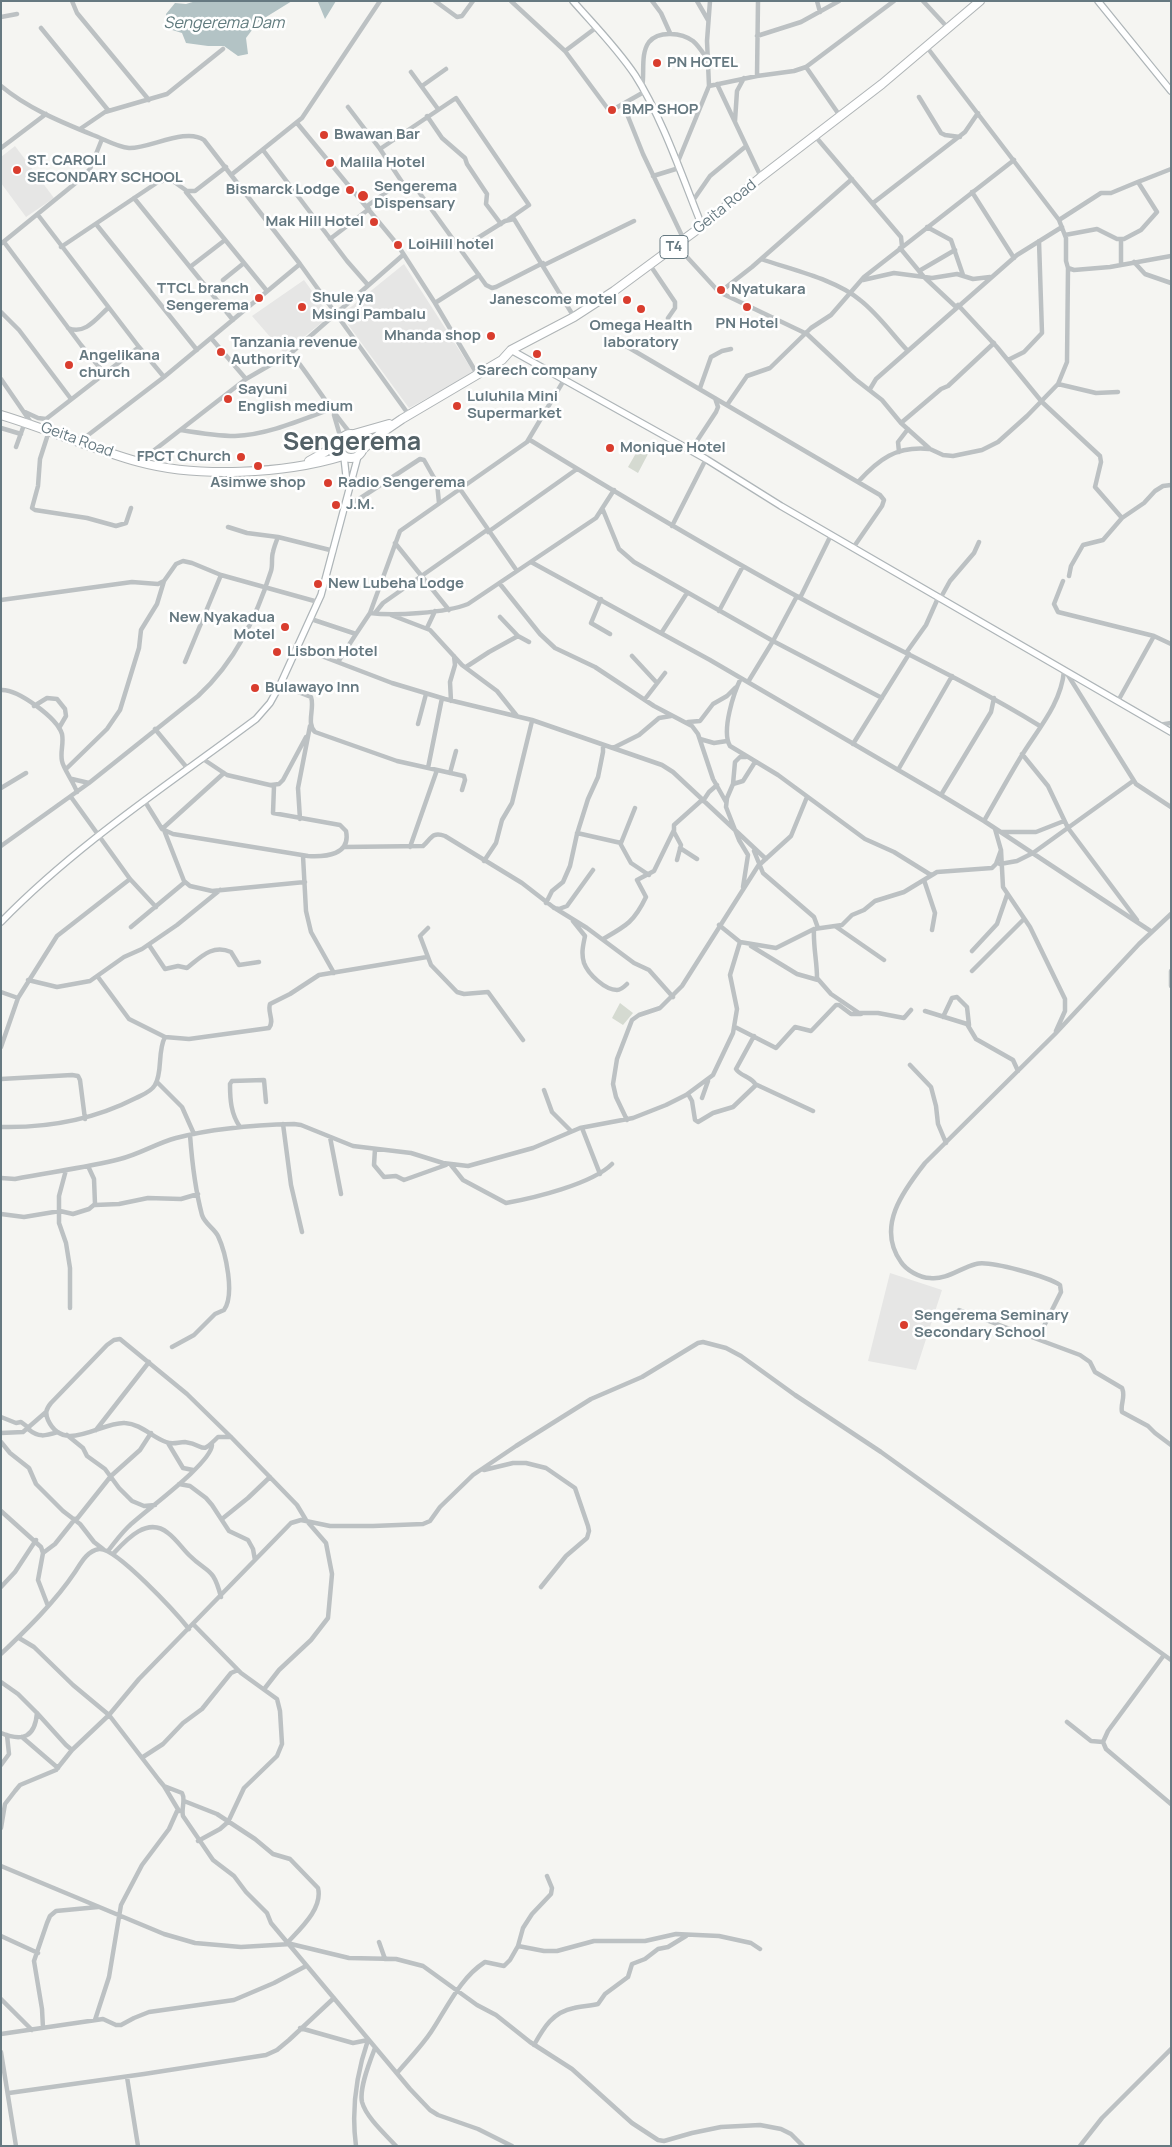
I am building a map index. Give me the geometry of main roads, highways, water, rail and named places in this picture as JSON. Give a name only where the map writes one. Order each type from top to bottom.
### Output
[{"type":"highway","name":"Geita Road","points":[[1,416],[28,423],[140,462],[188,471],[261,471],[344,456],[354,458],[380,434],[405,417],[502,360],[512,350],[574,317],[650,265],[840,116],[980,1]]},
{"type":"highway","name":"Geita Road","points":[[302,464],[353,434],[376,429],[405,417]]},
{"type":"highway","points":[[353,434],[362,441],[360,453]]},
{"type":"highway","points":[[340,440],[338,449],[344,456]]},
{"type":"main road","points":[[572,1],[597,27],[624,60],[643,91],[678,166],[702,226]]},
{"type":"main road","points":[[1098,1],[1171,91]]},
{"type":"main road","points":[[512,350],[691,450],[831,536],[1171,732]]},
{"type":"main road","points":[[1,922],[19,904],[99,835],[256,719],[270,704],[318,602],[334,551],[348,488],[360,453]]},
{"type":"main road","points":[[344,456],[348,488]]},
{"type":"water","name":"Sengerema Dam","points":[[196,1],[292,1],[258,22],[246,38],[248,54],[238,56],[224,46],[186,43],[182,33],[169,29],[166,14],[175,3],[186,4]]},
{"type":"water","name":"Sengerema Dam","points":[[308,1],[336,1],[325,19],[318,2]]},
{"type":"place","name":"PN HOTEL","points":[[657,63]]},
{"type":"place","name":"BMP SHOP","points":[[612,110]]},
{"type":"place","name":"Bwawan Bar","points":[[324,135]]},
{"type":"place","name":"Malila Hotel","points":[[330,163]]},
{"type":"place","name":"ST. CAROLI SECONDARY SCHOOL","points":[[17,170]]},
{"type":"place","name":"Bismarck Lodge","points":[[350,190]]},
{"type":"place","name":"Sengerema Dispensary","points":[[363,196]]},
{"type":"place","name":"Mak Hill Hotel","points":[[374,222]]},
{"type":"place","name":"LoiHill hotel","points":[[398,245]]},
{"type":"place","name":"Nyatukara","points":[[721,290]]},
{"type":"place","name":"TTCL branch Sengerema","points":[[259,298]]},
{"type":"place","name":"Janescome motel","points":[[627,300]]},
{"type":"place","name":"Shule ya Msingi Pambalu","points":[[302,307]]},
{"type":"place","name":"PN Hotel","points":[[747,307]]},
{"type":"place","name":"Omega Health laboratory","points":[[641,309]]},
{"type":"place","name":"Mhanda shop","points":[[491,336]]},
{"type":"place","name":"Tanzania revenue Authority","points":[[221,352]]},
{"type":"place","name":"Sarech company","points":[[537,354]]},
{"type":"place","name":"Angelikana church","points":[[69,365]]},
{"type":"place","name":"Sayuni English medium","points":[[228,399]]},
{"type":"place","name":"Luluhila Mini Supermarket","points":[[457,406]]},
{"type":"place","name":"Monique Hotel","points":[[610,448]]},
{"type":"place","name":"FPCT Church","points":[[241,457]]},
{"type":"place","name":"Asimwe shop","points":[[258,466]]},
{"type":"place","name":"Radio Sengerema","points":[[328,483]]},
{"type":"place","name":"J.M.","points":[[336,505]]},
{"type":"place","name":"New Lubeha Lodge","points":[[318,584]]},
{"type":"place","name":"New Nyakadua Motel","points":[[285,627]]},
{"type":"place","name":"Lisbon Hotel","points":[[277,652]]},
{"type":"place","name":"Bulawayo Inn","points":[[255,688]]},
{"type":"place","name":"Sengerema Seminary Secondary School","points":[[904,1325]]},
{"type":"district","name":"Sengerema","points":[[352,443]]}]
